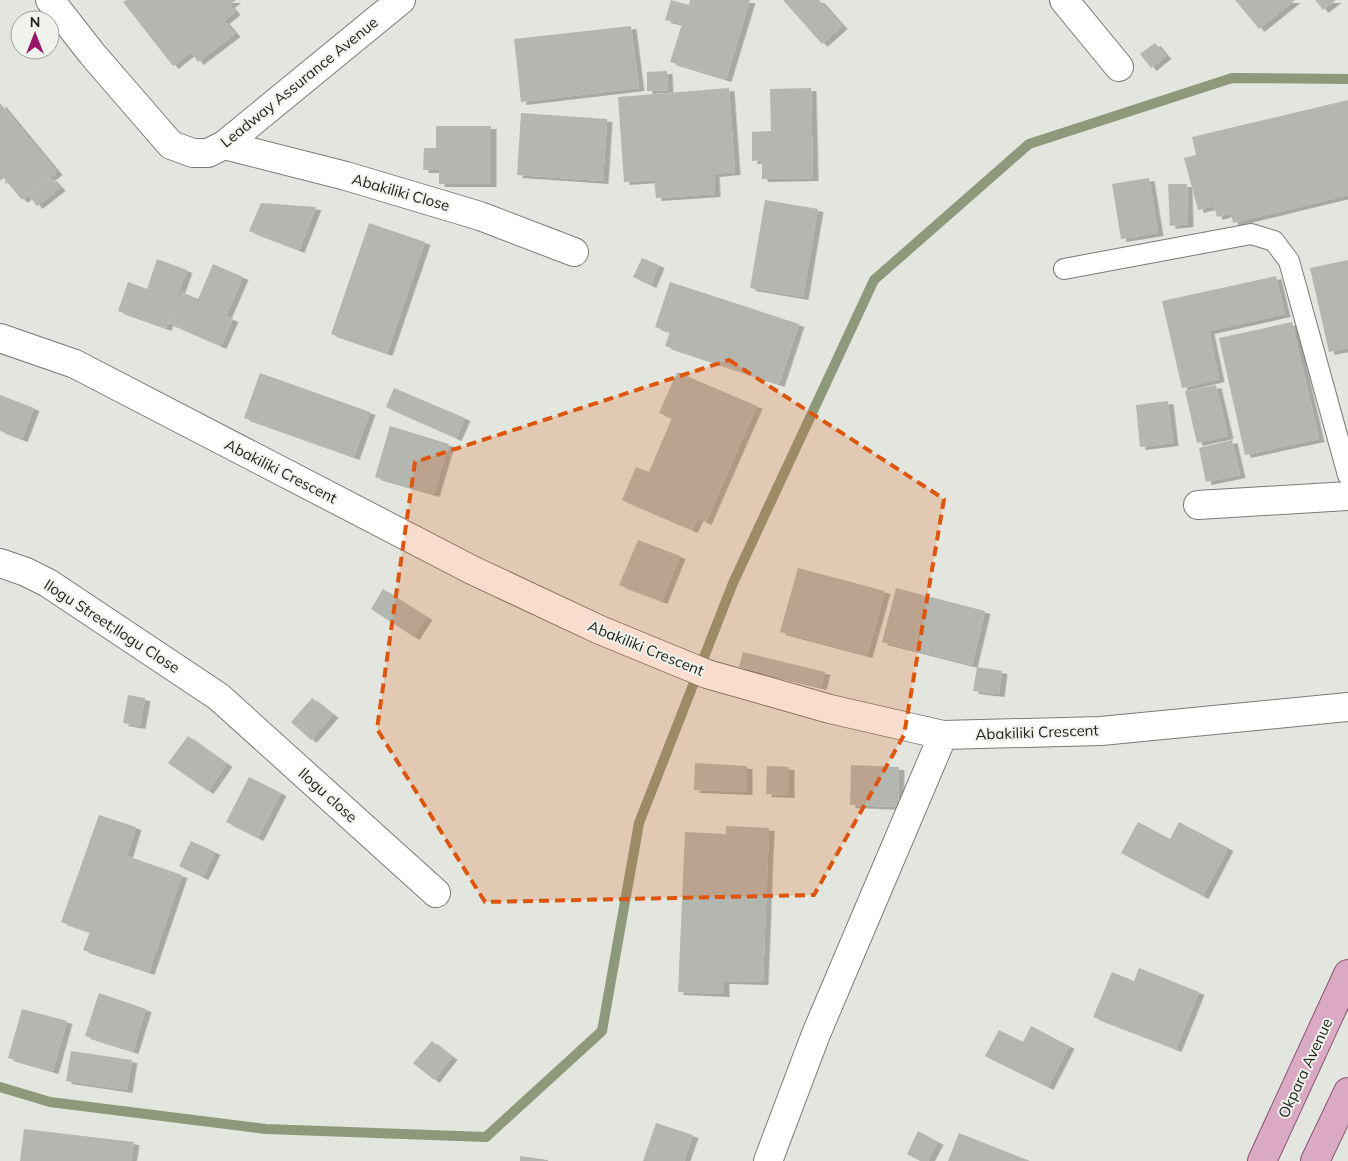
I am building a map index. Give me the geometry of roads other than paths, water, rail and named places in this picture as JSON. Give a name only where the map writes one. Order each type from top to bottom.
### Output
[{"type":"main road","name":"Okpara Avenue","points":[[1262,1161],[1348,974]]},
{"type":"main road","points":[[1315,1161],[1348,1092]]},
{"type":"street","name":"Leadway Assurance Avenue","points":[[50,0],[93,55],[171,145],[193,153],[208,153],[224,144],[401,0]]},
{"type":"street","points":[[1064,0],[1119,67]]},
{"type":"street","name":"Abakiliki Close","points":[[224,144],[346,176],[480,216],[574,252]]},
{"type":"street","name":"Abakiliki Crescent","points":[[0,338],[75,364],[472,570],[600,630],[707,674],[830,709],[943,735],[1101,731],[1348,707]]},
{"type":"street","points":[[1198,505],[1348,496]]},
{"type":"street","name":"Ilogu Street;Ilogu Close","points":[[0,563],[26,572],[48,583],[219,697]]},
{"type":"street","name":"Ilogu close","points":[[219,697],[436,893]]},
{"type":"street","points":[[768,1161],[816,1034],[943,735]]},
{"type":"lane","points":[[1064,268],[1250,234],[1274,241],[1289,261],[1348,475]]},
{"type":"waterway","points":[[0,1087],[50,1102],[266,1129],[486,1137],[602,1031],[639,823],[733,583],[874,280],[1029,144],[1232,78],[1348,79]]}]
